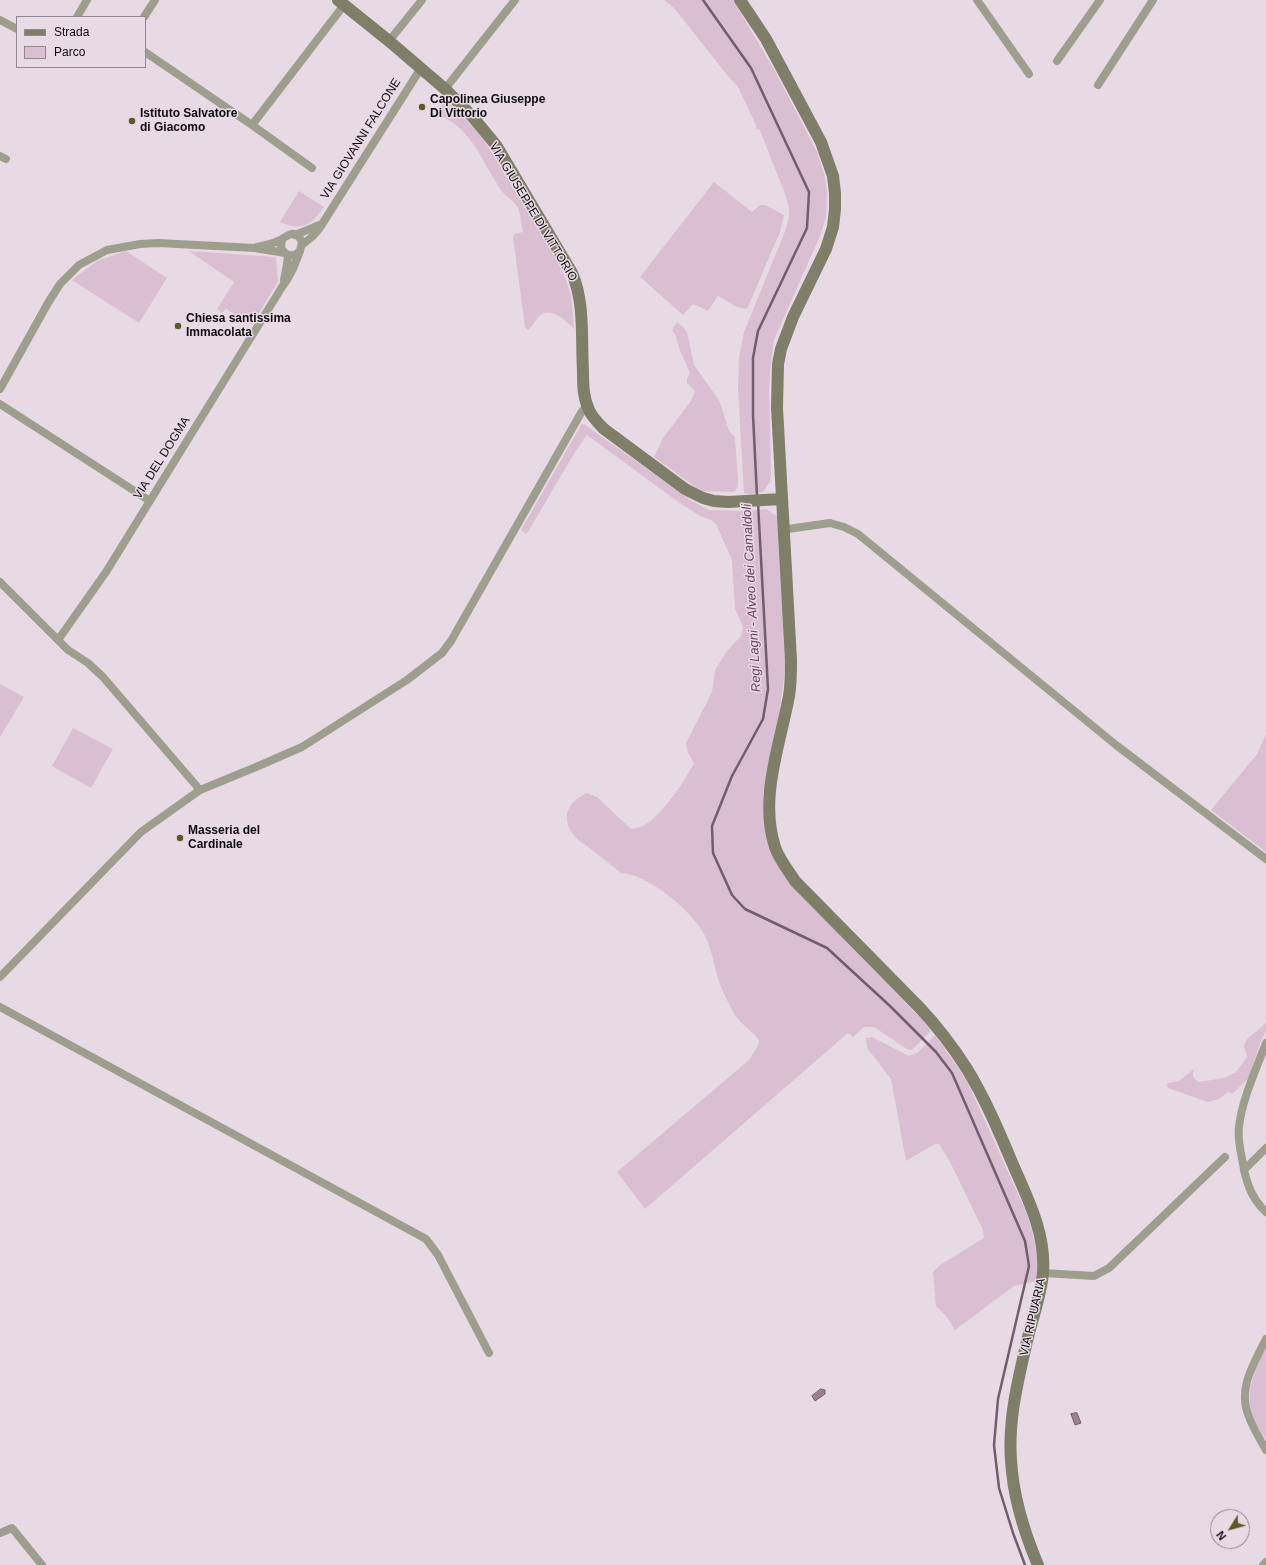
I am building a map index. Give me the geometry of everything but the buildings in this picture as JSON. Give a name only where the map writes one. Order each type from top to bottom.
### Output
[{"type":"street","points":[[78,16],[88,0]]},
{"type":"street","points":[[145,16],[155,0]]},
{"type":"street","points":[[389,41],[422,0]]},
{"type":"street","points":[[445,89],[515,0]]},
{"type":"street","name":"VIA RIPUARIA","points":[[740,0],[766,39],[821,142],[833,176],[836,209],[833,227],[826,249],[793,317],[781,349],[777,386],[781,499],[785,529],[791,660],[789,695],[768,804],[770,823],[775,847],[795,881],[919,1007],[946,1039],[967,1069],[993,1119],[1029,1201],[1040,1234],[1043,1250],[1043,1273],[1017,1387],[1011,1438],[1011,1460],[1015,1494],[1021,1519],[1038,1565]]},
{"type":"street","points":[[977,0],[1029,74]]},
{"type":"street","points":[[1057,61],[1100,0]]},
{"type":"street","points":[[1098,85],[1153,0]]},
{"type":"street","points":[[252,125],[341,2]]},
{"type":"street","name":"VIA GIUSEPPE DI VITTORIO","points":[[341,2],[445,89],[471,115],[496,145],[572,273],[576,284],[580,300],[583,389],[587,406],[595,420],[604,429],[689,492],[703,498],[714,501],[781,499]]},
{"type":"street","points":[[0,20],[16,28]]},
{"type":"street","points":[[146,53],[312,168]]},
{"type":"street","name":"VIA GIOVANNI FALCONE","points":[[301,248],[322,224],[421,68]]},
{"type":"street","points":[[295,235],[322,224]]},
{"type":"street","points":[[0,389],[60,284],[79,265],[92,257],[107,250],[158,242],[255,248],[295,255],[301,248],[300,239],[295,235],[289,234],[282,240],[255,248]]},
{"type":"street","points":[[282,240],[281,247],[286,254],[286,272],[282,287]]},
{"type":"street","name":"VIA DEL DOGMA","points":[[58,640],[106,572],[282,287],[288,280],[295,266],[301,248]]},
{"type":"street","points":[[0,404],[150,501]]},
{"type":"street","points":[[0,977],[141,832],[200,790],[302,747],[407,680],[442,653],[451,641],[581,413],[587,406]]},
{"type":"street","points":[[785,529],[830,523],[844,527],[858,534],[1068,707],[1210,818],[1266,859]]},
{"type":"street","points":[[0,582],[68,650],[88,663],[102,677],[200,790]]},
{"type":"street","points":[[0,1007],[426,1239],[438,1255],[489,1352]]},
{"type":"street","points":[[1266,1044],[1243,1106],[1239,1128],[1240,1149],[1246,1182],[1252,1196],[1266,1212]]},
{"type":"street","points":[[1244,1170],[1266,1148]]},
{"type":"street","points":[[1043,1273],[1088,1276],[1102,1273],[1225,1157]]},
{"type":"street","points":[[1266,1339],[1247,1378],[1244,1392],[1245,1406],[1249,1417],[1266,1450]]},
{"type":"street","points":[[0,1534],[12,1528],[42,1565]]},
{"type":"street","points":[[1263,1565],[1266,1562]]},
{"type":"green space","points":[[664,0],[733,0],[776,73],[817,152],[824,173],[827,192],[826,217],[820,236],[774,340],[769,390],[771,473],[770,482],[763,492],[750,494],[744,493],[738,388],[739,357],[744,332],[786,229],[789,208],[759,128],[756,130],[756,125],[738,87],[675,9]]},
{"type":"green space","points":[[447,98],[484,140],[556,259],[565,277],[571,295],[574,329],[559,316],[550,313],[539,316],[528,330],[525,327],[513,237],[514,234],[523,232],[518,208],[501,190],[476,148],[460,129],[451,121],[440,116],[433,119]]},
{"type":"green space","points":[[714,182],[752,212],[760,205],[765,205],[784,215],[780,232],[747,309],[737,307],[718,296],[708,311],[693,304],[683,315],[640,277]]},
{"type":"green space","points":[[299,191],[324,207],[315,218],[305,225],[294,226],[280,222]]},
{"type":"green space","points":[[126,251],[167,278],[139,323],[72,280],[97,261]]},
{"type":"green space","points":[[189,251],[276,257],[278,281],[252,325],[226,309],[222,313],[217,309],[234,282]]},
{"type":"green space","points":[[677,322],[687,332],[694,365],[719,400],[729,431],[735,437],[738,483],[737,489],[733,492],[704,491],[697,488],[654,457],[663,438],[691,401],[695,391],[687,383],[690,373],[679,348],[676,336],[672,330]]},
{"type":"green space","points":[[584,424],[692,501],[709,510],[747,511],[766,509],[778,517],[786,660],[780,710],[763,795],[764,815],[793,887],[928,1026],[931,1031],[912,1050],[907,1049],[874,1027],[864,1027],[853,1037],[848,1033],[645,1209],[617,1172],[749,1060],[758,1046],[759,1041],[754,1034],[743,1025],[731,1008],[719,980],[707,940],[690,915],[668,895],[656,887],[632,875],[621,873],[579,841],[569,827],[567,815],[568,810],[575,800],[587,793],[597,797],[631,829],[644,825],[659,813],[680,787],[694,763],[688,753],[686,743],[712,692],[715,670],[727,651],[741,636],[743,627],[735,609],[732,560],[716,524],[711,520],[700,516],[677,501],[587,435],[575,452],[529,530],[526,534],[521,530],[581,425]]},
{"type":"green space","points":[[0,684],[24,697],[0,737]]},
{"type":"green space","points":[[73,728],[113,749],[91,788],[52,766]]},
{"type":"green space","points":[[1266,734],[1266,852],[1211,810],[1257,754]]},
{"type":"green space","points":[[1266,1023],[1266,1031],[1260,1043],[1249,1078],[1232,1094],[1228,1092],[1219,1099],[1208,1102],[1168,1088],[1168,1083],[1179,1081],[1194,1069],[1193,1074],[1195,1080],[1199,1082],[1224,1078],[1236,1072],[1247,1057],[1244,1046],[1247,1039]]},
{"type":"green space","points":[[935,1035],[966,1079],[1028,1216],[1038,1256],[1037,1281],[1014,1286],[955,1330],[946,1316],[936,1306],[933,1272],[940,1265],[984,1238],[983,1230],[949,1160],[939,1144],[935,1144],[906,1161],[891,1079],[867,1048],[866,1038],[872,1037],[909,1056],[918,1052]]},
{"type":"green space","points":[[1266,1345],[1266,1439],[1253,1418],[1250,1399],[1252,1380]]},
{"type":"shaded area","points":[[821,1389],[825,1390],[825,1394],[815,1401],[812,1396]]},
{"type":"shaded area","points":[[1077,1413],[1081,1423],[1075,1425],[1071,1414]]},
{"type":"waterway","name":"Regi Lagni - Alveo dei Camaldoli","points":[[703,0],[751,68],[809,192],[807,228],[758,331],[753,358],[753,415],[757,496]]},
{"type":"waterway","name":"Regi Lagni - Alveo dei Camaldoli","points":[[758,503],[768,689],[763,719],[732,776],[712,826],[713,853],[732,895],[745,909],[827,948],[890,1006],[936,1052],[952,1073],[1025,1241],[1029,1266],[998,1399],[994,1445],[999,1488],[1025,1565]]},
{"type":"place","name":"Capolinea Giuseppe Di Vittorio","points":[[422,107]]},
{"type":"place","name":"Istituto Salvatore di Giacomo","points":[[132,121]]},
{"type":"place","name":"Chiesa santissima Immacolata","points":[[178,326]]},
{"type":"place","name":"Masseria del Cardinale","points":[[180,838]]}]
